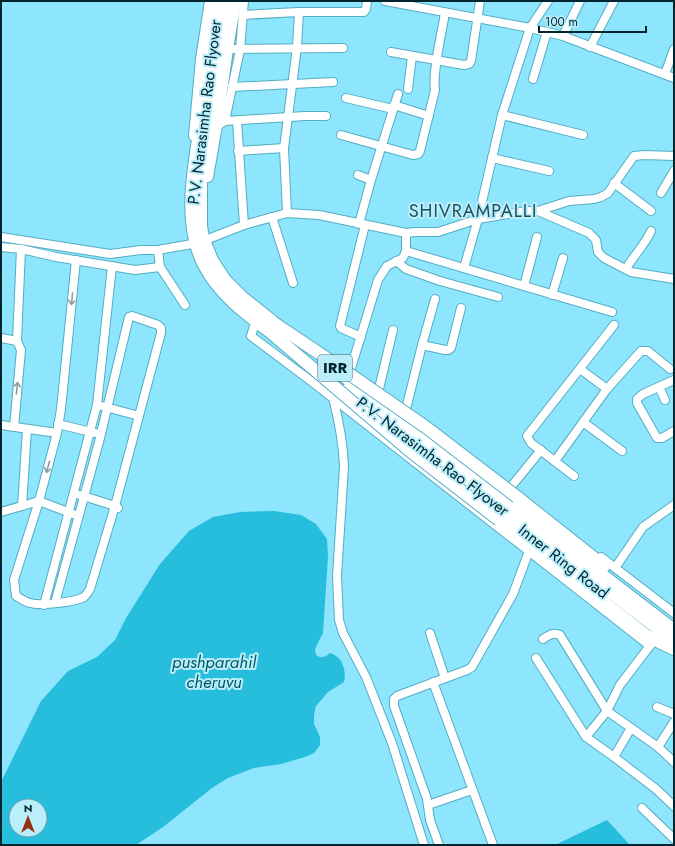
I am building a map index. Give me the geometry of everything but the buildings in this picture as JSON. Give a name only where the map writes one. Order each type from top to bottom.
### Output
[{"type":"highway","name":"P.V. Narasimha Rao Flyover","points":[[219,1],[192,182],[193,227],[199,254],[206,269],[217,285],[236,305],[272,327],[674,630]]},
{"type":"highway","name":"P.V. Narasimha Rao Flyover","points":[[228,1],[201,182],[201,226],[212,260],[225,280],[234,291],[272,327],[674,642]]},
{"type":"highway","points":[[272,327],[335,364],[427,428],[674,622]]},
{"type":"highway","points":[[272,327],[404,446],[652,643],[674,648]]},
{"type":"main road","name":"Inner Ring Road","points":[[210,1],[199,81],[188,201],[188,228],[191,242],[200,266],[214,288],[230,305],[494,506],[674,648]]},
{"type":"main road","name":"Inner Ring Road","points":[[236,1],[228,49],[221,123],[208,174],[205,202],[205,226],[211,249],[220,268],[244,297],[403,420],[508,493]]},
{"type":"street","points":[[244,1],[240,50],[232,87],[221,123],[288,117],[326,116]]},
{"type":"street","points":[[242,15],[299,12],[364,12],[367,1]]},
{"type":"street","points":[[385,1],[530,28],[563,36],[674,78]]},
{"type":"street","points":[[391,52],[464,65],[469,64],[471,61],[476,18],[480,1]]},
{"type":"street","points":[[464,268],[478,220],[502,115],[530,28],[548,1]]},
{"type":"street","points":[[563,36],[580,1]]},
{"type":"street","points":[[590,47],[614,1]]},
{"type":"street","points":[[287,213],[284,148],[297,47],[299,12]]},
{"type":"street","points":[[341,135],[413,155],[418,154],[435,90],[434,85],[437,60],[446,13]]},
{"type":"street","points":[[533,79],[547,32]]},
{"type":"street","points":[[228,49],[240,50],[297,47],[343,48]]},
{"type":"street","points":[[665,74],[674,49]]},
{"type":"street","points":[[408,89],[412,56]]},
{"type":"street","points":[[232,87],[333,82]]},
{"type":"street","points":[[361,337],[345,331],[340,326],[371,180],[398,94]]},
{"type":"street","points":[[346,98],[394,107],[429,116]]},
{"type":"street","points":[[502,115],[583,135]]},
{"type":"street","points":[[237,121],[244,225]]},
{"type":"street","points":[[238,151],[284,148]]},
{"type":"street","points":[[208,239],[244,225],[287,213],[319,215],[406,233],[438,232],[478,220],[526,211],[538,211],[569,201],[601,197],[608,193],[634,156],[674,156]]},
{"type":"street","points":[[492,158],[549,171]]},
{"type":"street","points":[[661,193],[674,170]]},
{"type":"street","points":[[358,175],[371,180]]},
{"type":"street","points":[[614,183],[651,211]]},
{"type":"street","points":[[538,211],[588,233],[596,240],[598,252],[604,258],[626,269],[643,275],[674,279]]},
{"type":"street","points":[[272,217],[293,283]]},
{"type":"street","points":[[626,269],[645,243],[651,231]]},
{"type":"street","points":[[348,378],[378,280],[387,266],[403,258],[406,251],[406,233]]},
{"type":"street","points":[[1,237],[110,254],[141,250],[158,250],[191,242]]},
{"type":"street","points":[[524,286],[538,237]]},
{"type":"street","points":[[141,250],[157,245],[191,242]]},
{"type":"street","points":[[46,255],[48,244]]},
{"type":"street","points":[[56,257],[57,246]]},
{"type":"street","points":[[1,247],[21,249],[56,257],[135,270],[160,267]]},
{"type":"street","points":[[14,427],[21,350],[17,341],[21,249]]},
{"type":"street","points":[[158,250],[160,267],[185,305]]},
{"type":"street","points":[[406,251],[612,312]]},
{"type":"street","points":[[552,295],[563,258]]},
{"type":"street","points":[[56,603],[108,407],[129,317],[132,316],[158,325],[161,328],[161,333],[90,589],[84,597],[56,603],[44,605],[29,603],[16,596],[14,580],[39,502],[57,433],[65,379],[76,260]]},
{"type":"street","points":[[396,261],[406,269],[440,281],[498,297]]},
{"type":"street","points":[[44,605],[97,406],[112,266]]},
{"type":"street","points":[[403,420],[435,299]]},
{"type":"street","points":[[422,345],[448,350],[451,348],[461,308]]},
{"type":"street","name":"Inner Ring Road","points":[[255,323],[251,336],[529,551],[652,643]]},
{"type":"street","points":[[574,476],[528,440],[529,434],[614,325]]},
{"type":"street","points":[[376,399],[393,330]]},
{"type":"street","points":[[159,360],[165,338],[161,333]]},
{"type":"street","points":[[1,338],[17,341]]},
{"type":"street","points":[[555,461],[607,390],[641,351],[648,351],[670,369]]},
{"type":"street","points":[[580,368],[607,390]]},
{"type":"street","points":[[674,380],[659,386],[637,399],[637,403],[657,438],[662,438],[674,431]]},
{"type":"street","points":[[659,386],[665,400]]},
{"type":"street","points":[[333,398],[339,423],[344,466],[337,576],[340,620],[343,633],[366,677],[392,743],[424,845]]},
{"type":"street","points":[[97,406],[108,407],[139,416]]},
{"type":"street","points":[[583,422],[622,451]]},
{"type":"street","points":[[58,424],[101,434]]},
{"type":"street","points":[[1,425],[57,433]]},
{"type":"street","points":[[22,506],[27,429]]},
{"type":"street","points":[[508,493],[539,449]]},
{"type":"street","points":[[508,493],[539,449]]},
{"type":"street","name":"Inner Ring Road","points":[[508,493],[616,568],[674,613]]},
{"type":"street","points":[[74,494],[117,507],[118,510],[110,538]]},
{"type":"street","points":[[1,512],[39,502],[79,516]]},
{"type":"street","points":[[616,568],[644,527],[674,505]]},
{"type":"street","points":[[485,517],[494,506]]},
{"type":"street","points":[[439,845],[430,820],[427,799],[393,702],[397,696],[467,670],[472,666],[513,594],[529,551]]},
{"type":"street","points":[[430,633],[446,678]]},
{"type":"street","points":[[543,639],[551,634],[556,633],[560,635],[607,711],[658,747],[674,762]]},
{"type":"street","points":[[586,737],[607,711],[620,685],[652,643]]},
{"type":"street","points":[[536,658],[586,737],[656,789],[674,806]]},
{"type":"street","points":[[433,682],[493,845]]},
{"type":"street","points":[[657,707],[674,714]]},
{"type":"street","points":[[658,747],[674,722]]},
{"type":"street","points":[[614,757],[631,728]]},
{"type":"street","points":[[428,805],[472,790]]},
{"type":"street","points":[[642,808],[674,839]]},
{"type":"water","name":"pushparahil cheruvu","points":[[274,511],[301,515],[316,524],[327,539],[328,557],[323,633],[315,649],[316,655],[320,657],[330,653],[338,657],[343,664],[345,678],[344,682],[328,692],[316,706],[314,724],[320,737],[320,745],[314,753],[305,757],[281,764],[254,768],[228,778],[212,788],[163,827],[136,845],[1,845],[1,782],[41,701],[68,671],[97,657],[115,640],[126,618],[160,564],[189,531],[213,517],[240,512]]},
{"type":"water","points":[[607,820],[630,845],[555,845]]},
{"type":"district","name":"SHIVRAMPALLI","points":[[473,211]]}]
